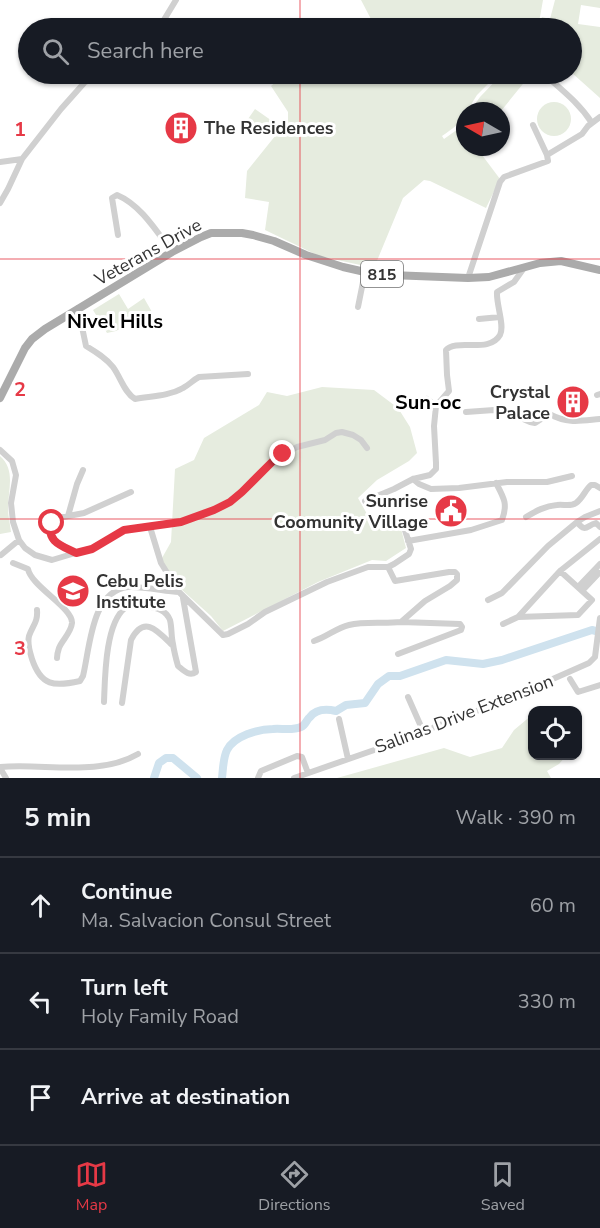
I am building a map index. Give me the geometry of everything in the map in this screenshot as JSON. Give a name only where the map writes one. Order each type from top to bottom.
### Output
[{"type":"main road","name":"Veterans Drive","points":[[0,398],[25,348],[32,339],[78,308],[172,252],[211,233],[254,235],[322,261],[365,272],[390,275],[489,277],[540,263],[561,261],[600,270]]},
{"type":"street","points":[[165,18],[176,0]]},
{"type":"street","points":[[0,203],[22,159],[83,84]]},
{"type":"street","points":[[556,84],[571,97],[592,123]]},
{"type":"street","points":[[547,155],[582,134],[600,117]]},
{"type":"street","points":[[468,278],[500,182],[504,177],[548,160],[533,126]]},
{"type":"street","points":[[0,162],[22,159]]},
{"type":"street","points":[[118,235],[112,204],[112,198],[117,195],[133,204],[172,252]]},
{"type":"street","points":[[365,501],[413,479],[430,475],[436,469],[434,426],[436,406],[450,387],[446,350],[450,346],[477,346],[494,341],[500,334],[497,292],[514,282],[524,268]]},
{"type":"street","points":[[358,307],[365,272]]},
{"type":"street","points":[[78,308],[86,346],[107,360],[129,394],[135,399],[169,394],[184,388],[199,377],[248,374]]},
{"type":"street","points":[[479,319],[500,317]]},
{"type":"street","points":[[428,399],[436,406]]},
{"type":"street","points":[[466,412],[494,410],[535,423],[549,414],[572,422],[600,419]]},
{"type":"street","points":[[0,450],[12,461],[16,476],[11,503],[13,522],[19,540],[35,555],[52,560],[92,549],[124,530],[181,522],[214,510],[230,502],[273,461],[297,447],[325,440],[336,433],[352,435],[361,440],[367,448]]},
{"type":"street","points":[[68,516],[83,470]]},
{"type":"street","points":[[413,479],[431,489],[496,483],[547,482],[572,477]]},
{"type":"street","points":[[408,541],[471,530],[502,520],[506,507],[496,483]]},
{"type":"street","points":[[526,517],[541,508],[574,504],[591,485],[600,488]]},
{"type":"street","points":[[76,553],[53,540],[50,533],[52,523],[57,518],[84,513],[131,492]]},
{"type":"street","points":[[488,600],[502,592],[548,546],[577,522],[600,511]]},
{"type":"street","points":[[150,526],[161,563],[181,595],[224,635],[327,582],[368,567],[388,567],[409,554],[411,549],[402,521]]},
{"type":"street","points":[[577,522],[583,528],[596,523],[600,527]]},
{"type":"street","points":[[503,624],[518,617],[560,571],[600,539]]},
{"type":"street","points":[[1,555],[19,540]]},
{"type":"street","points":[[35,555],[28,569],[29,574],[50,594],[72,621],[69,632],[59,648],[57,658]]},
{"type":"street","points":[[13,562],[28,569]]},
{"type":"street","points":[[388,567],[395,581],[449,572],[457,574],[457,580],[425,600],[401,622]]},
{"type":"street","points":[[580,589],[598,570]]},
{"type":"street","points":[[518,617],[579,615],[592,600],[560,571]]},
{"type":"street","points":[[37,610],[35,626],[29,636],[28,646],[36,670],[45,681],[69,684],[80,681],[83,676],[94,623],[102,605],[112,593],[130,587],[181,595]]},
{"type":"street","points":[[104,702],[108,650],[114,623],[125,608],[136,604],[158,608],[166,613],[170,620],[178,666],[189,674],[196,672],[181,595]]},
{"type":"street","name":"Salinas Drive Extension","points":[[294,778],[505,700],[589,663],[595,657],[599,621]]},
{"type":"street","points":[[314,641],[325,638],[351,624],[401,622],[460,624],[462,627],[461,630],[398,654]]},
{"type":"street","points":[[122,703],[134,633],[140,627],[146,626],[152,628],[173,645]]},
{"type":"street","points":[[570,680],[578,692],[600,684]]},
{"type":"street","points":[[408,697],[423,731]]},
{"type":"street","points":[[339,719],[348,759]]},
{"type":"street","points":[[6,778],[0,767],[105,766],[138,754]]},
{"type":"street","points":[[258,778],[261,771],[297,756],[302,757],[308,773]]},
{"type":"shaded area","points":[[361,0],[543,0],[540,18],[370,18]]},
{"type":"shaded area","points":[[555,0],[600,0],[600,8],[581,5],[579,18],[550,18]]},
{"type":"shaded area","points":[[582,25],[600,27],[600,98],[582,82]]},
{"type":"shaded area","points":[[273,84],[488,84],[473,102],[456,102],[456,125],[442,136],[444,139],[456,130],[456,156],[483,156],[500,179],[486,208],[424,180],[403,198],[374,268],[319,256],[265,230],[269,202],[245,198],[247,171],[288,120],[288,112],[271,86]]},
{"type":"shaded area","points":[[492,84],[523,84],[508,102],[476,102]]},
{"type":"shaded area","points":[[554,102],[566,107],[571,119],[566,131],[554,136],[542,131],[537,119],[542,107]]},
{"type":"shaded area","points":[[255,109],[275,123],[268,133],[248,119]]},
{"type":"shaded area","points":[[119,294],[128,309],[144,298],[152,312],[116,331],[107,333],[93,310]]},
{"type":"shaded area","points":[[322,387],[374,390],[398,408],[410,427],[417,453],[409,461],[377,480],[358,498],[376,530],[399,521],[406,548],[386,561],[372,560],[318,582],[223,631],[211,616],[181,589],[168,586],[162,558],[171,542],[175,469],[194,460],[204,438],[259,405],[267,392],[287,396]]},
{"type":"shaded area","points":[[0,456],[10,474],[8,508],[11,532],[0,534]]},
{"type":"shaded area","points":[[528,718],[528,760],[562,760],[547,771],[551,778],[337,778],[444,748],[470,757],[502,748],[514,730]]},
{"type":"waterway","points":[[222,778],[227,750],[241,737],[260,730],[298,728],[318,711],[336,711],[346,705],[365,703],[378,684],[389,676],[400,676],[446,660],[483,664],[502,660],[592,630],[600,632]]},
{"type":"waterway","points":[[154,778],[159,763],[166,758],[173,758],[197,778]]},
{"type":"place","name":"The Residences","points":[[181,128]]},
{"type":"place","name":"Crystal Palace","points":[[573,402]]},
{"type":"place","name":"Sunrise Coomunity Village","points":[[451,511]]},
{"type":"place","name":"Cebu Pelis Institute","points":[[73,591]]},
{"type":"district","name":"Nivel Hills","points":[[115,321]]},
{"type":"district","name":"Sun-oc","points":[[428,402]]},
{"type":"route","points":[[52,523],[50,533],[53,540],[76,553],[92,549],[124,530],[181,522],[214,510],[230,502],[283,454]]}]
